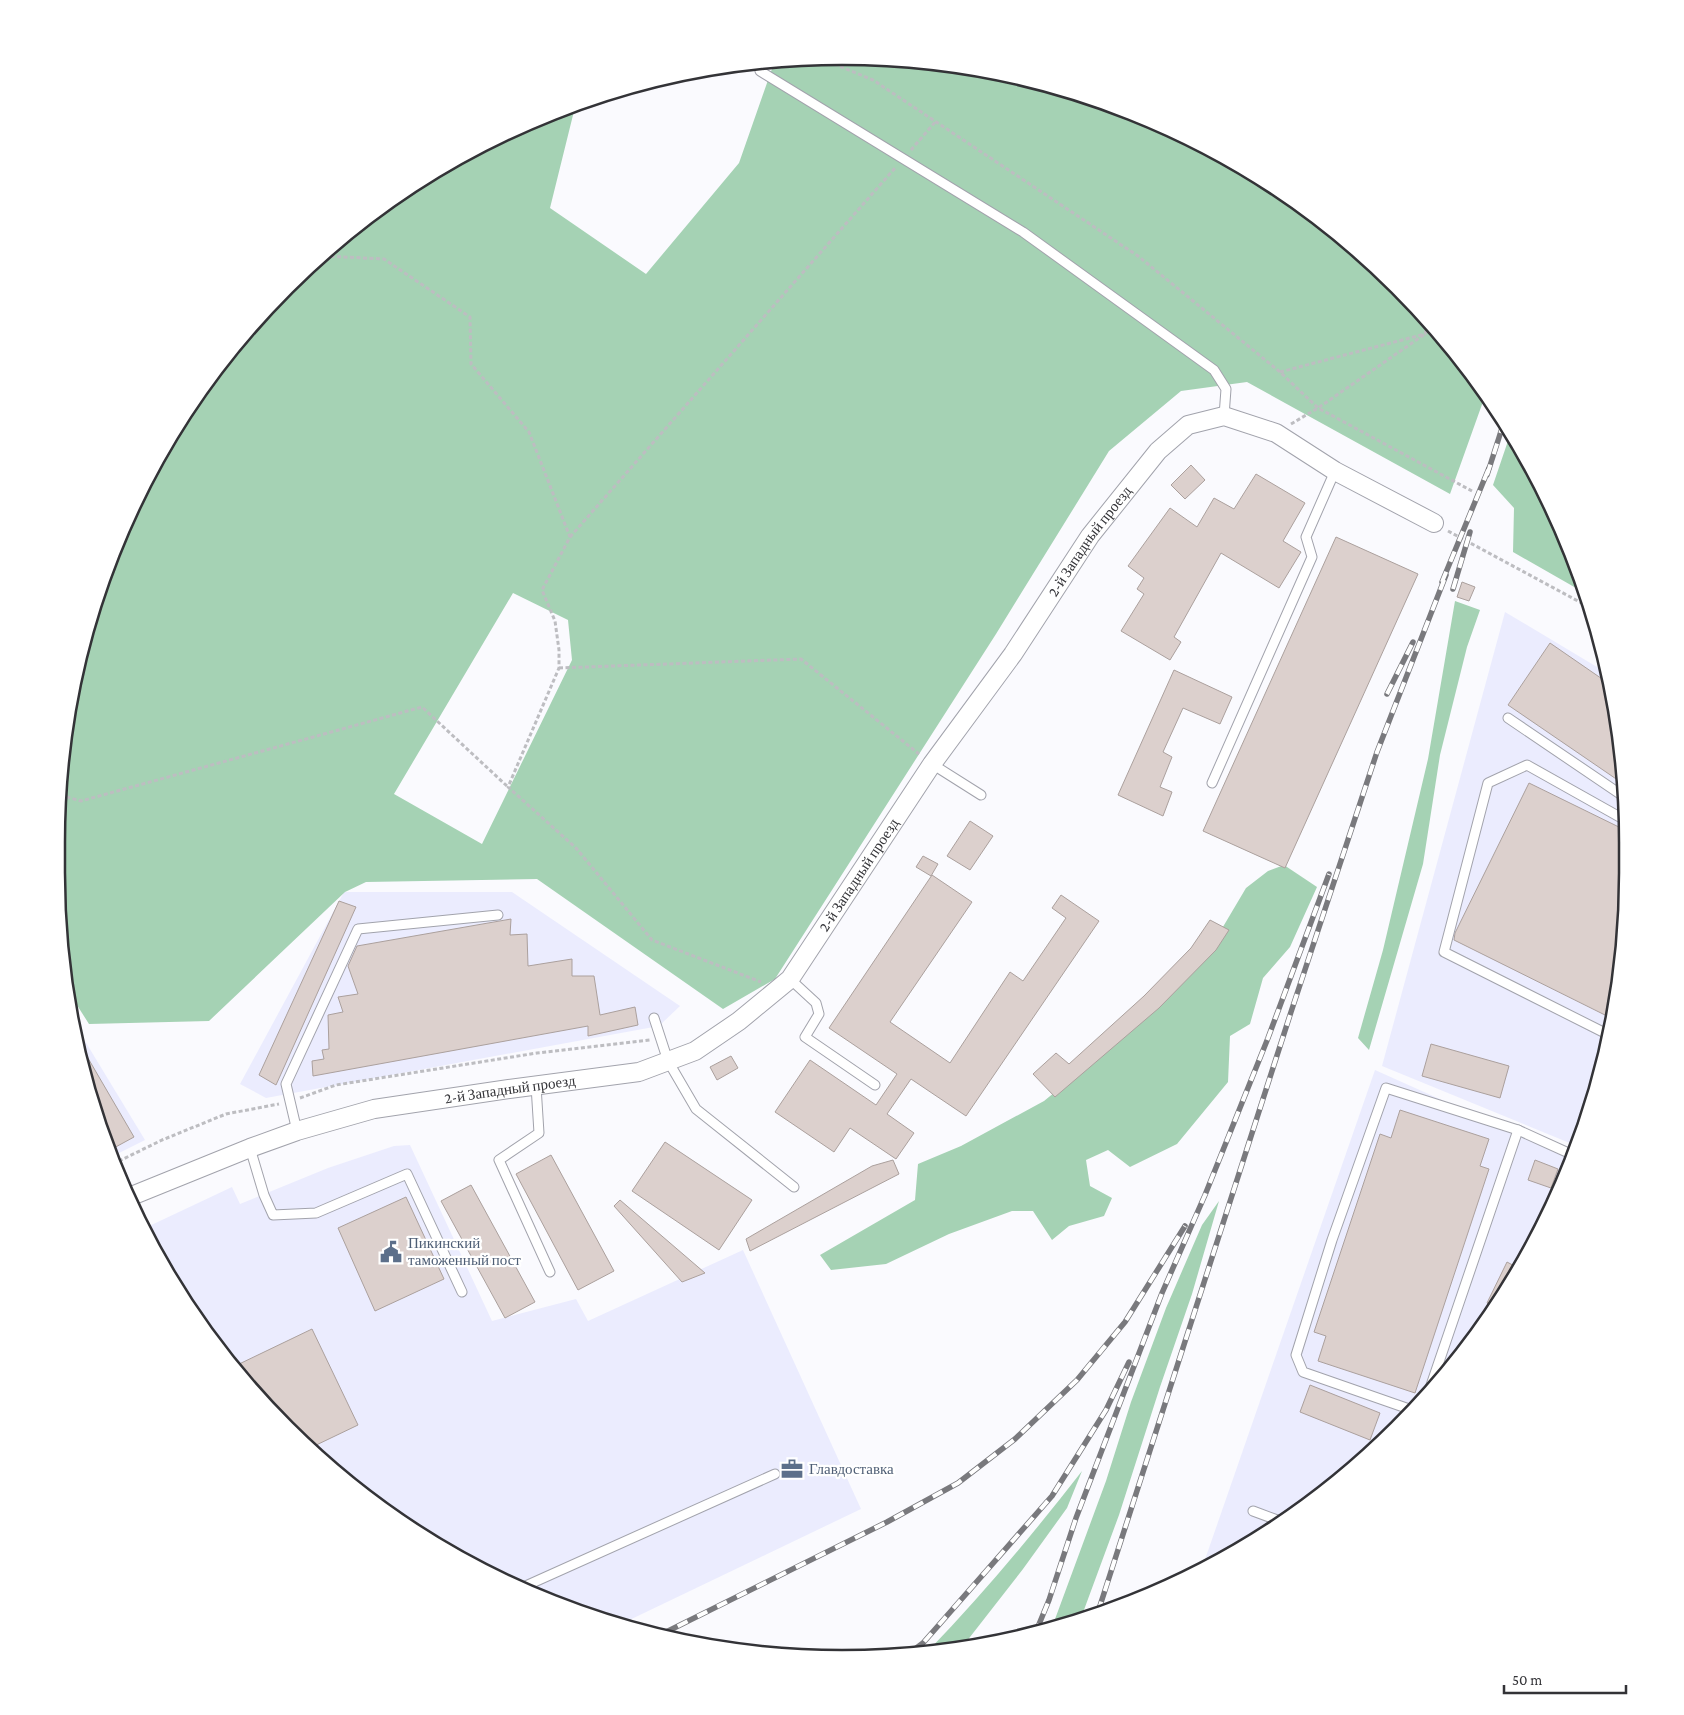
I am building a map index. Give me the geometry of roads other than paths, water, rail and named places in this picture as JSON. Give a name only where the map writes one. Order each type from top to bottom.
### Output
[{"type":"street","points":[[1224,416],[1276,433],[1335,471],[1434,524]]},
{"type":"street","name":"2-й Западный проезд","points":[[135,1195],[250,1148],[374,1109],[639,1072],[695,1051],[739,1021],[784,984],[932,764],[1013,654],[1090,536],[1158,451],[1188,425],[1224,416]]},
{"type":"lane","points":[[760,71],[1023,232],[1214,370],[1226,389],[1224,416]]},
{"type":"lane","points":[[1212,783],[1312,557],[1306,537],[1335,471]]},
{"type":"lane","points":[[1508,718],[1617,792]]},
{"type":"lane","points":[[932,764],[981,795]]},
{"type":"lane","points":[[1602,1032],[1444,952],[1488,783],[1526,766],[1618,816]]},
{"type":"lane","points":[[297,1132],[286,1084],[358,929],[498,915]]},
{"type":"lane","points":[[784,984],[816,1003],[819,1014],[805,1037],[876,1085]]},
{"type":"lane","points":[[654,1018],[668,1061],[696,1109],[794,1187]]},
{"type":"lane","points":[[536,1086],[539,1133],[499,1160],[550,1272]]},
{"type":"lane","points":[[1405,1407],[1303,1372],[1296,1355],[1332,1240],[1386,1088],[1518,1130],[1567,1152]]},
{"type":"lane","points":[[1435,1374],[1518,1130]]},
{"type":"lane","points":[[250,1148],[264,1195],[273,1215],[316,1213],[407,1174],[462,1292]]},
{"type":"lane","points":[[530,1584],[775,1474]]},
{"type":"lane","points":[[1253,1511],[1274,1519]]},
{"type":"railway","points":[[1487,475],[1501,431]]},
{"type":"railway","points":[[1442,582],[1489,468]]},
{"type":"railway","points":[[1453,589],[1470,532]]},
{"type":"railway","points":[[1100,1606],[1291,1012],[1377,752],[1446,575]]},
{"type":"railway","points":[[1387,694],[1413,642]]},
{"type":"railway","points":[[1039,1625],[1076,1518],[1162,1293],[1205,1195],[1268,1038],[1329,874]]},
{"type":"railway","points":[[669,1630],[887,1522],[958,1483],[1015,1439],[1077,1380],[1125,1322],[1185,1226]]},
{"type":"railway","points":[[920,1645],[1052,1496],[1106,1410],[1129,1362]]},
{"type":"place","name":"Пикинский таможенный пост","points":[[391,1252]]},
{"type":"place","name":"Главдоставка","points":[[792,1469]]}]
